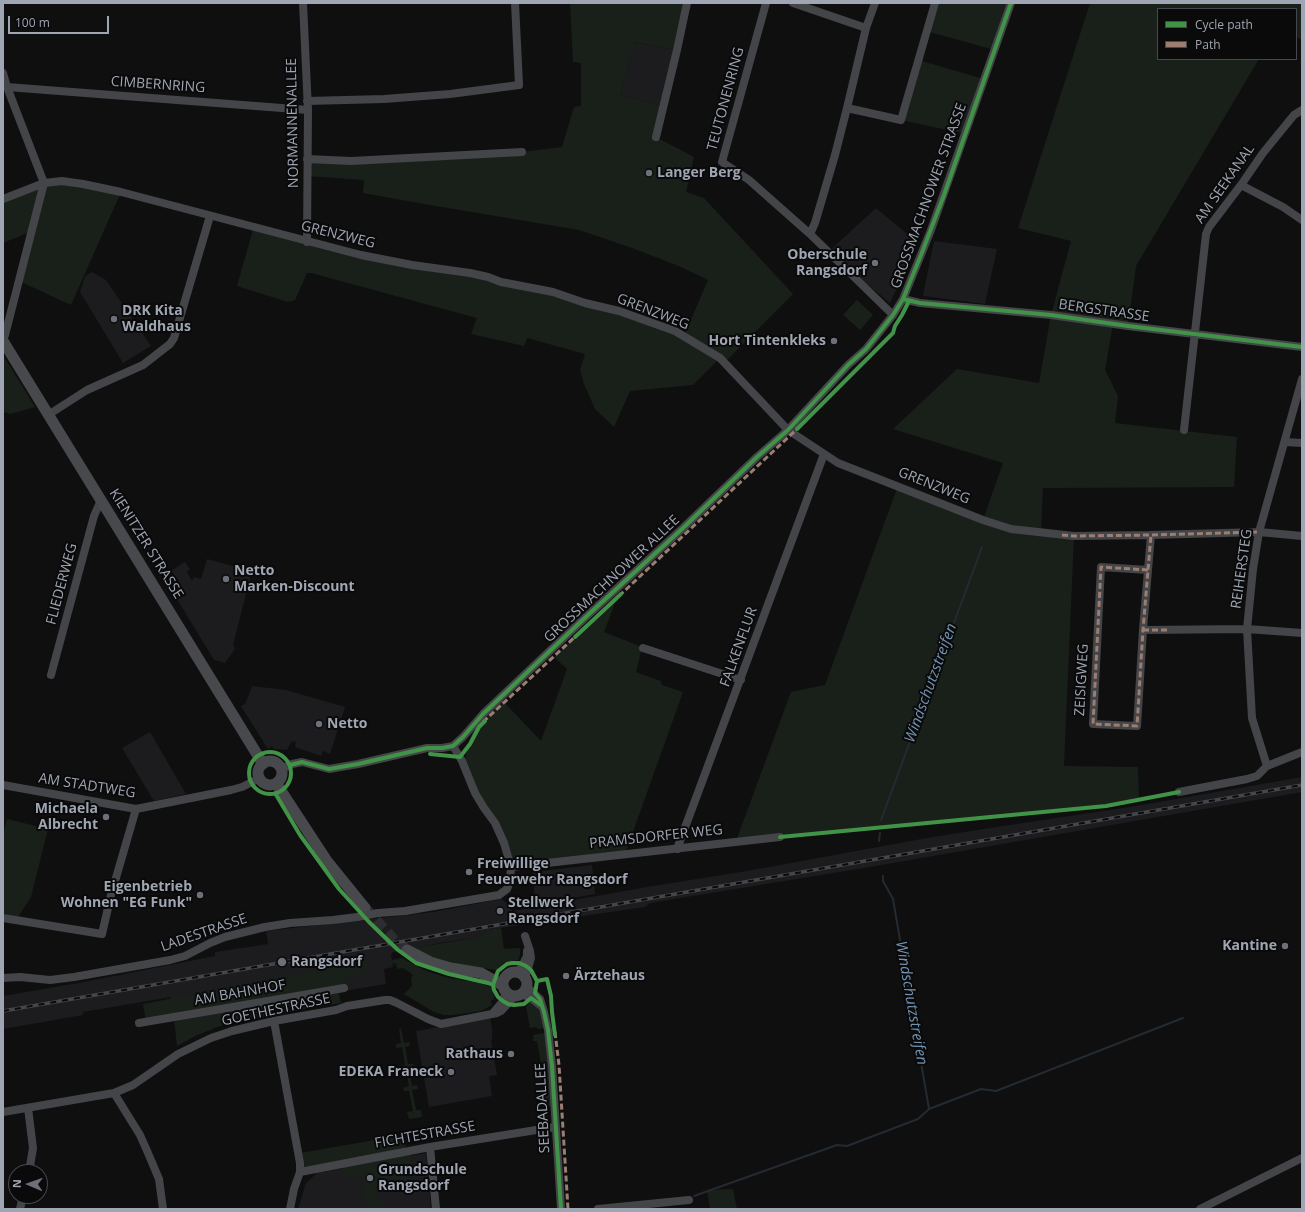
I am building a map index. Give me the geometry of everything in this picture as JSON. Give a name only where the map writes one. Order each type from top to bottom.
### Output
[{"type":"street","name":"NORMANNENALLEE","points":[[303,3],[308,110],[307,242]]},
{"type":"street","points":[[307,101],[384,99],[450,94],[519,85],[515,3]]},
{"type":"street","points":[[656,137],[678,50],[687,3]]},
{"type":"street","name":"TEUTONENRING","points":[[766,3],[722,162],[749,180],[810,234],[893,315]]},
{"type":"street","points":[[794,3],[866,28]]},
{"type":"street","points":[[810,234],[815,223],[848,108],[866,28],[875,3]]},
{"type":"street","points":[[848,108],[901,120],[935,3]]},
{"type":"street","name":"GROSSMACHNOWER STRASSE","points":[[788,430],[848,365],[866,348],[893,315],[902,299],[936,216],[1011,3]]},
{"type":"street","points":[[3,72],[7,87],[44,184],[3,338]]},
{"type":"street","name":"CIMBERNRING","points":[[7,87],[308,110]]},
{"type":"street","name":"AM SEEKANAL","points":[[1184,430],[1206,234],[1209,227],[1242,185],[1262,153],[1294,115],[1302,110]]},
{"type":"street","points":[[307,159],[351,161],[522,152]]},
{"type":"street","name":"GRENZWEG","points":[[3,198],[44,184],[62,181],[84,184],[254,226],[307,242],[361,255],[412,265],[470,273],[501,282],[553,292],[586,303],[618,311],[675,331],[720,358],[788,430],[838,463],[983,520],[1010,529],[1074,536],[1259,532],[1302,536]]},
{"type":"street","points":[[1242,185],[1283,207],[1302,220]]},
{"type":"street","points":[[48,415],[88,390],[143,365],[170,344],[174,338],[210,216]]},
{"type":"street","name":"BERGSTRASSE","points":[[902,299],[920,303],[1051,315],[1195,335],[1302,347]]},
{"type":"street","name":"KIENITZER STRASSE","points":[[3,341],[263,764]]},
{"type":"street","name":"REIHERSTEG","points":[[1267,766],[1252,718],[1247,629],[1252,576],[1259,532],[1302,379]]},
{"type":"street","name":"GROSSMACHNOWER ALLEE","points":[[453,746],[463,737],[482,714],[683,528],[757,457],[788,430]]},
{"type":"street","points":[[1285,442],[1302,443]]},
{"type":"street","name":"FALKENFLUR","points":[[677,849],[824,454]]},
{"type":"street","name":"FLIEDERWEG","points":[[51,676],[94,516],[101,500]]},
{"type":"street","name":"ZEISIGWEG","points":[[1148,570],[1102,567],[1093,724],[1137,726],[1151,535]]},
{"type":"street","points":[[1143,630],[1247,629],[1302,633]]},
{"type":"street","points":[[644,648],[741,680]]},
{"type":"street","points":[[281,769],[302,762],[324,768],[336,768],[427,748],[453,746],[462,761],[475,793],[484,808],[496,823],[511,867]]},
{"type":"street","points":[[1179,792],[1247,780],[1257,776],[1267,766],[1302,752]]},
{"type":"street","points":[[272,762],[278,764],[281,769],[281,779],[276,783],[268,785],[260,778],[259,770],[263,764],[272,762]]},
{"type":"street","name":"AM STADTWEG","points":[[3,785],[136,808],[231,790],[242,787],[260,778]]},
{"type":"street","points":[[276,783],[327,861],[365,908]]},
{"type":"street","points":[[3,918],[102,934],[111,895],[136,808]]},
{"type":"street","name":"PRAMSDORFER WEG","points":[[511,867],[780,837]]},
{"type":"street","name":"LADESTRASSE","points":[[3,978],[20,977],[50,980],[74,978],[185,956],[225,937],[265,927],[405,911],[499,895],[507,889],[510,881],[511,867]]},
{"type":"street","points":[[407,950],[430,962],[451,968],[480,973],[491,972],[514,985],[531,958],[526,939]]},
{"type":"street","name":"SEEBADALLEE","points":[[514,985],[524,995],[542,1006],[548,1030],[552,1066],[561,1209]]},
{"type":"street","name":"GOETHESTRASSE","points":[[3,1112],[114,1093],[133,1085],[178,1054],[211,1038],[232,1031],[274,1021],[336,1010],[347,1006],[390,1000],[440,1024],[491,1015],[514,985]]},
{"type":"street","name":"AM BAHNHOF","points":[[139,1024],[344,988]]},
{"type":"street","points":[[274,1021],[300,1172],[290,1209]]},
{"type":"street","points":[[114,1093],[140,1135],[151,1160],[159,1179],[163,1209]]},
{"type":"street","points":[[28,1108],[33,1148],[30,1164]]},
{"type":"street","name":"FICHTESTRASSE","points":[[300,1172],[430,1147],[556,1127]]},
{"type":"street","points":[[430,1147],[436,1209]]},
{"type":"street","points":[[1204,1208],[1302,1158]]},
{"type":"street","points":[[598,1209],[689,1200]]},
{"type":"shaded area","points":[[570,3],[687,3],[677,50],[634,42],[620,95],[664,106],[656,137],[694,157],[686,192],[704,198],[793,294],[725,362],[720,358],[693,385],[630,391],[614,427],[595,409],[584,384],[580,370],[585,354],[527,338],[524,346],[471,334],[477,318],[311,273],[307,273],[295,300],[288,302],[237,286],[254,226],[307,242],[553,292],[684,336],[708,280],[681,267],[635,249],[579,230],[363,193],[364,180],[307,176],[307,159],[522,152],[562,147],[574,107],[581,106],[581,63],[573,62]]},
{"type":"shaded area","points":[[935,3],[1009,3],[995,50],[926,31]]},
{"type":"shaded area","points":[[1090,3],[1302,3],[1302,40],[1297,38],[1297,8],[1157,8],[1157,60],[1258,60],[1136,266],[1128,326],[1113,324],[1105,370],[1118,396],[1115,423],[1237,437],[1234,487],[1043,488],[1041,532],[1074,536],[1064,766],[1138,767],[1139,800],[1061,810],[736,841],[791,692],[825,685],[898,486],[983,520],[1003,463],[893,429],[957,369],[1039,383],[1051,315],[1071,241],[1018,228]]},
{"type":"shaded area","points":[[633,42],[677,50],[664,106],[620,95]]},
{"type":"shaded area","points":[[918,60],[984,79],[962,133],[901,120]]},
{"type":"shaded area","points":[[62,181],[121,192],[71,305],[19,281],[32,231],[3,243],[3,199]]},
{"type":"shaded area","name":"Oberschule Rangsdorf","points":[[876,208],[918,243],[890,303],[828,252]]},
{"type":"shaded area","points":[[934,241],[997,249],[985,304],[923,296]]},
{"type":"shaded area","name":"DRK Kita Waldhaus","points":[[92,272],[106,280],[151,346],[123,363],[80,292],[85,276]]},
{"type":"shaded area","points":[[857,300],[873,315],[860,330],[843,315]]},
{"type":"shaded area","points":[[3,355],[35,407],[11,414],[3,412]]},
{"type":"shaded area","points":[[207,559],[252,571],[233,645],[235,649],[225,663],[214,660],[172,591],[175,589],[173,586],[179,581],[171,571],[185,562],[190,569],[187,572],[192,581],[194,577],[201,579]]},
{"type":"shaded area","points":[[617,598],[604,632],[642,647],[636,672],[661,681],[662,685],[683,692],[625,854],[511,867],[484,808],[465,761],[467,748],[472,733],[480,722],[503,701],[541,741],[567,669],[554,657]]},
{"type":"shaded area","points":[[252,686],[286,690],[345,707],[330,754],[323,751],[321,756],[295,747],[296,742],[292,741],[287,750],[274,749],[272,746],[268,749],[241,706],[245,704]]},
{"type":"shaded area","points":[[150,732],[186,794],[154,801],[122,748]]},
{"type":"shaded area","points":[[1302,777],[1302,792],[870,867],[650,903],[645,907],[487,930],[480,937],[393,952],[391,955],[393,967],[384,969],[386,984],[174,1016],[171,997],[83,1012],[83,1015],[3,1029],[3,996],[84,982],[215,956],[215,952],[268,944],[266,931],[433,912],[501,899],[508,904],[512,911],[747,871],[927,838],[1136,806]]},
{"type":"shaded area","points":[[7,819],[48,829],[31,897],[18,917],[3,914],[3,835]]},
{"type":"shaded area","points":[[592,865],[595,894],[535,905],[533,872]]},
{"type":"shaded area","points":[[501,928],[504,949],[520,948],[520,955],[518,960],[504,963],[496,970],[463,965],[430,957],[413,948],[480,937],[487,930]]},
{"type":"shaded area","points":[[402,958],[435,974],[480,983],[491,987],[494,996],[494,999],[491,1001],[492,1005],[481,1011],[452,1015],[444,1015],[434,1012],[404,994],[412,986],[411,978],[413,975],[405,969],[397,969],[396,963],[393,964],[392,960]]},
{"type":"shaded area","points":[[370,960],[371,968],[365,969],[366,974],[343,978],[344,987],[338,989],[341,1003],[268,1015],[220,1026],[195,1036],[177,1046],[174,1018],[146,1021],[143,1004]]},
{"type":"shaded area","points":[[531,1000],[537,1006],[545,1028],[530,1028],[526,1006]]},
{"type":"shaded area","points":[[490,1018],[492,1028],[491,1040],[497,1075],[489,1076],[492,1096],[429,1107],[416,1031]]},
{"type":"shaded area","points":[[401,1028],[404,1043],[409,1042],[410,1046],[405,1047],[408,1064],[413,1064],[414,1067],[409,1069],[412,1086],[417,1085],[418,1089],[412,1090],[416,1110],[421,1110],[422,1117],[409,1119],[407,1112],[413,1111],[409,1091],[404,1091],[403,1088],[409,1086],[406,1069],[400,1070],[399,1066],[405,1065],[402,1047],[396,1048],[396,1044],[401,1043],[399,1029]]},
{"type":"shaded area","points":[[544,1033],[546,1035],[552,1106],[548,1107],[543,1106],[541,1088],[545,1088],[537,1041],[533,1041],[533,1035]]},
{"type":"shaded area","points":[[404,1135],[406,1149],[305,1167],[303,1166],[300,1153]]},
{"type":"shaded area","points":[[411,1152],[412,1164],[404,1167],[407,1186],[376,1190],[379,1202],[383,1201],[387,1209],[367,1209],[363,1188],[375,1185],[364,1187],[361,1175],[344,1179],[341,1164]]},
{"type":"shaded area","name":"Grundschule Rangsdorf","points":[[426,1153],[431,1209],[298,1209],[306,1183],[317,1173]]},
{"type":"shaded area","points":[[733,1189],[737,1209],[710,1209],[707,1190]]},
{"type":"waterway","name":"Windschutzstreifen","points":[[881,820],[982,547]]},
{"type":"waterway","name":"Windschutzstreifen","points":[[879,841],[880,833]]},
{"type":"waterway","name":"Windschutzstreifen","points":[[883,876],[883,881],[893,899],[929,1109]]},
{"type":"waterway","points":[[694,1196],[837,1145],[847,1146],[918,1119],[929,1109],[981,1089],[996,1091],[1183,1018]]},
{"type":"tunnel","points":[[365,908],[393,939],[407,950]]},
{"type":"railway","points":[[3,1011],[1302,785]]},
{"type":"marked path","points":[[619,596],[797,429]]},
{"type":"marked path","points":[[1062,535],[1151,535],[1259,532]]},
{"type":"marked path","points":[[1148,570],[1101,567],[1093,724],[1137,726],[1151,535]]},
{"type":"marked path","points":[[1143,630],[1167,630]]},
{"type":"marked path","points":[[483,722],[577,635]]},
{"type":"marked path","points":[[555,1032],[559,1065],[568,1209]]},
{"type":"cycle path","points":[[290,765],[302,762],[329,769],[427,748],[453,746],[483,714],[589,614],[683,528],[757,457],[788,430],[848,365],[866,349],[893,315],[903,299],[944,195],[1011,3]]},
{"type":"cycle path","points":[[903,299],[920,303],[1051,315],[1302,347]]},
{"type":"cycle path","points":[[797,429],[893,333],[895,326],[909,301]]},
{"type":"cycle path","points":[[575,637],[621,594]]},
{"type":"cycle path","points":[[430,754],[460,757],[470,744],[479,727],[485,721]]},
{"type":"cycle path","points":[[270,752],[285,758],[291,773],[285,788],[270,794],[255,788],[249,773],[255,758],[270,752]]},
{"type":"cycle path","points":[[780,837],[1106,806],[1179,792]]},
{"type":"cycle path","points":[[275,793],[300,835],[339,889],[369,922],[398,950],[416,963],[449,974],[493,985]]},
{"type":"cycle path","points":[[542,1006],[531,998],[524,1004],[514,1005],[503,1001],[498,997],[493,985],[498,971],[507,964],[519,963],[531,970],[537,981],[535,993],[540,999],[544,1012],[548,1030],[552,1066],[561,1209]]},
{"type":"cycle path","points":[[537,981],[547,979],[551,996],[555,1035]]},
{"type":"place","name":"Langer Berg","points":[[649,173]]},
{"type":"place","name":"Oberschule Rangsdorf","points":[[875,263]]},
{"type":"place","name":"DRK Kita Waldhaus","points":[[114,319]]},
{"type":"place","name":"Hort Tintenkleks","points":[[834,341]]},
{"type":"place","name":"Netto Marken-Discount","points":[[226,579]]},
{"type":"place","name":"Netto","points":[[319,724]]},
{"type":"place","name":"Michaela Albrecht","points":[[106,817]]},
{"type":"place","name":"Freiwillige Feuerwehr Rangsdorf","points":[[469,872]]},
{"type":"place","name":"Eigenbetrieb Wohnen \"EG Funk\"","points":[[200,895]]},
{"type":"place","name":"Stellwerk Rangsdorf","points":[[500,911]]},
{"type":"place","name":"Kantine","points":[[1285,946]]},
{"type":"place","name":"Rangsdorf","points":[[282,962]]},
{"type":"place","name":"Ärztehaus","points":[[566,976]]},
{"type":"place","name":"Rathaus","points":[[511,1054]]},
{"type":"place","name":"EDEKA Franeck","points":[[451,1072]]},
{"type":"place","name":"Grundschule Rangsdorf","points":[[370,1178]]}]
